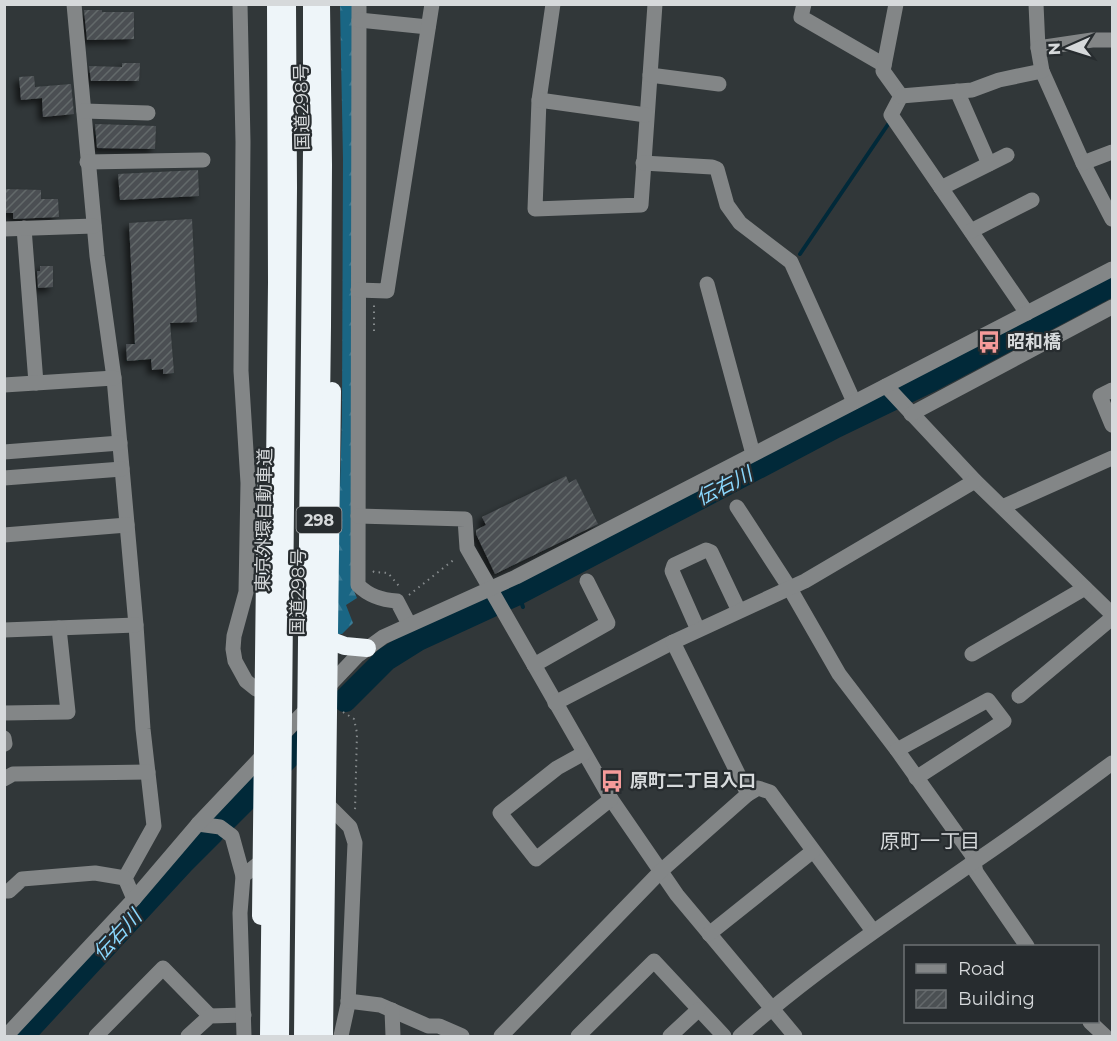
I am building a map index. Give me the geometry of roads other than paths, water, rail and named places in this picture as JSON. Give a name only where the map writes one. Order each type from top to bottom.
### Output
[{"type":"highway","name":"国道298号","points":[[269,1036],[278,162],[274,4]]},
{"type":"highway","name":"東京外環自動車道","points":[[280,1036],[288,212],[287,4]]},
{"type":"highway","points":[[303,1036],[312,4]]},
{"type":"highway","name":"国道298号","points":[[313,1036],[323,4]]},
{"type":"highway","points":[[263,1036],[261,916],[267,315],[278,162]]},
{"type":"highway","points":[[323,165],[332,391],[324,1036]]},
{"type":"highway","points":[[318,636],[345,646],[367,648]]},
{"type":"street","points":[[74,4],[87,162],[114,378],[143,729],[154,826],[125,878]]},
{"type":"street","points":[[240,4],[243,142],[241,371],[248,483],[246,592],[234,636],[233,649],[235,662],[246,681],[256,689],[273,695]]},
{"type":"street","points":[[358,4],[358,585],[366,593],[386,600],[398,594],[409,624]]},
{"type":"street","points":[[358,290],[387,291],[432,4]]},
{"type":"street","points":[[553,4],[539,100],[535,209],[641,205],[655,4]]},
{"type":"street","points":[[804,4],[801,17],[884,64]]},
{"type":"street","points":[[896,4],[883,71],[901,96]]},
{"type":"street","points":[[1036,4],[1038,48],[1042,71],[1083,163],[1113,219]]},
{"type":"street","points":[[359,20],[428,27]]},
{"type":"street","points":[[1038,48],[1092,40],[1113,40]]},
{"type":"street","points":[[901,96],[972,90],[999,80],[1042,71]]},
{"type":"street","points":[[650,75],[719,84]]},
{"type":"street","points":[[957,91],[989,164]]},
{"type":"street","points":[[901,96],[891,115],[1027,314]]},
{"type":"street","points":[[539,100],[646,115]]},
{"type":"street","points":[[84,111],[148,112]]},
{"type":"street","points":[[1083,163],[1113,152]]},
{"type":"street","points":[[941,188],[1007,155]]},
{"type":"street","points":[[87,162],[203,160]]},
{"type":"street","points":[[643,163],[717,169],[726,205],[740,224],[791,262],[854,402]]},
{"type":"street","points":[[971,231],[1032,200]]},
{"type":"street","points":[[4,228],[94,226]]},
{"type":"street","points":[[24,228],[36,383]]},
{"type":"street","points":[[6,1036],[134,899],[198,824],[367,648],[409,624],[494,593],[753,454],[854,402],[888,388],[1113,269]]},
{"type":"street","points":[[707,284],[753,454]]},
{"type":"street","points":[[909,412],[1113,307]]},
{"type":"street","points":[[4,385],[114,378]]},
{"type":"street","points":[[888,388],[975,481],[1085,588],[1110,609],[1019,696]]},
{"type":"street","points":[[1113,390],[1100,396],[1113,425]]},
{"type":"street","points":[[4,452],[120,443]]},
{"type":"street","points":[[1002,507],[1113,458]]},
{"type":"street","points":[[4,478],[122,469]]},
{"type":"street","points":[[555,703],[673,642],[805,581],[975,481]]},
{"type":"street","points":[[737,507],[789,587],[839,674],[972,855],[976,872],[1026,945]]},
{"type":"street","points":[[358,516],[465,519],[468,548],[611,799],[677,895],[795,1036]]},
{"type":"street","points":[[4,535],[127,525]]},
{"type":"street","points":[[698,630],[672,572],[674,566],[706,550],[711,552],[739,611]]},
{"type":"street","points":[[534,665],[608,623],[587,581]]},
{"type":"street","points":[[972,654],[1085,588]]},
{"type":"street","points":[[4,630],[136,626]]},
{"type":"street","points":[[4,713],[68,712],[59,628]]},
{"type":"street","points":[[673,642],[748,794]]},
{"type":"street","points":[[897,750],[987,700],[1004,721],[915,778]]},
{"type":"street","points":[[4,738],[5,744]]},
{"type":"street","points":[[584,753],[557,768],[500,813],[536,859],[611,799]]},
{"type":"street","points":[[740,1036],[771,1009],[873,931],[974,863],[1113,763]]},
{"type":"street","points":[[4,779],[13,774],[148,772]]},
{"type":"street","points":[[503,1036],[661,871],[748,794],[758,788],[770,792],[873,931]]},
{"type":"street","points":[[317,794],[350,827],[355,843],[348,1001],[341,1036]]},
{"type":"street","points":[[198,824],[220,827],[232,836],[243,876],[240,913],[244,1036]]},
{"type":"street","points":[[709,934],[813,851]]},
{"type":"street","points":[[243,876],[271,853]]},
{"type":"street","points":[[4,891],[9,891],[22,879],[95,873],[125,878]]},
{"type":"street","points":[[125,878],[134,899]]},
{"type":"street","points":[[578,1036],[654,961],[724,1036]]},
{"type":"street","points":[[96,1036],[163,968],[210,1016]]},
{"type":"street","points":[[348,1001],[380,1005],[428,1026],[438,1026],[462,1036]]},
{"type":"street","points":[[392,1010],[393,1036]]},
{"type":"street","points":[[670,1036],[698,1010]]},
{"type":"street","points":[[188,1036],[210,1016],[244,1015]]},
{"type":"waterway","points":[[800,254],[891,120]]},
{"type":"waterway","name":"伝右川","points":[[345,700],[386,659],[418,639],[518,593],[1112,284]]},
{"type":"waterway","points":[[518,593],[523,607]]},
{"type":"waterway","name":"伝右川","points":[[280,765],[305,740]]},
{"type":"waterway","name":"伝右川","points":[[225,820],[265,780]]},
{"type":"waterway","name":"伝右川","points":[[22,1036],[212,833]]},
{"type":"place","name":"昭和橋","points":[[989,342]]},
{"type":"place","name":"原町二丁目入口","points":[[612,781]]},
{"type":"district","name":"原町一丁目","points":[[930,841]]}]
